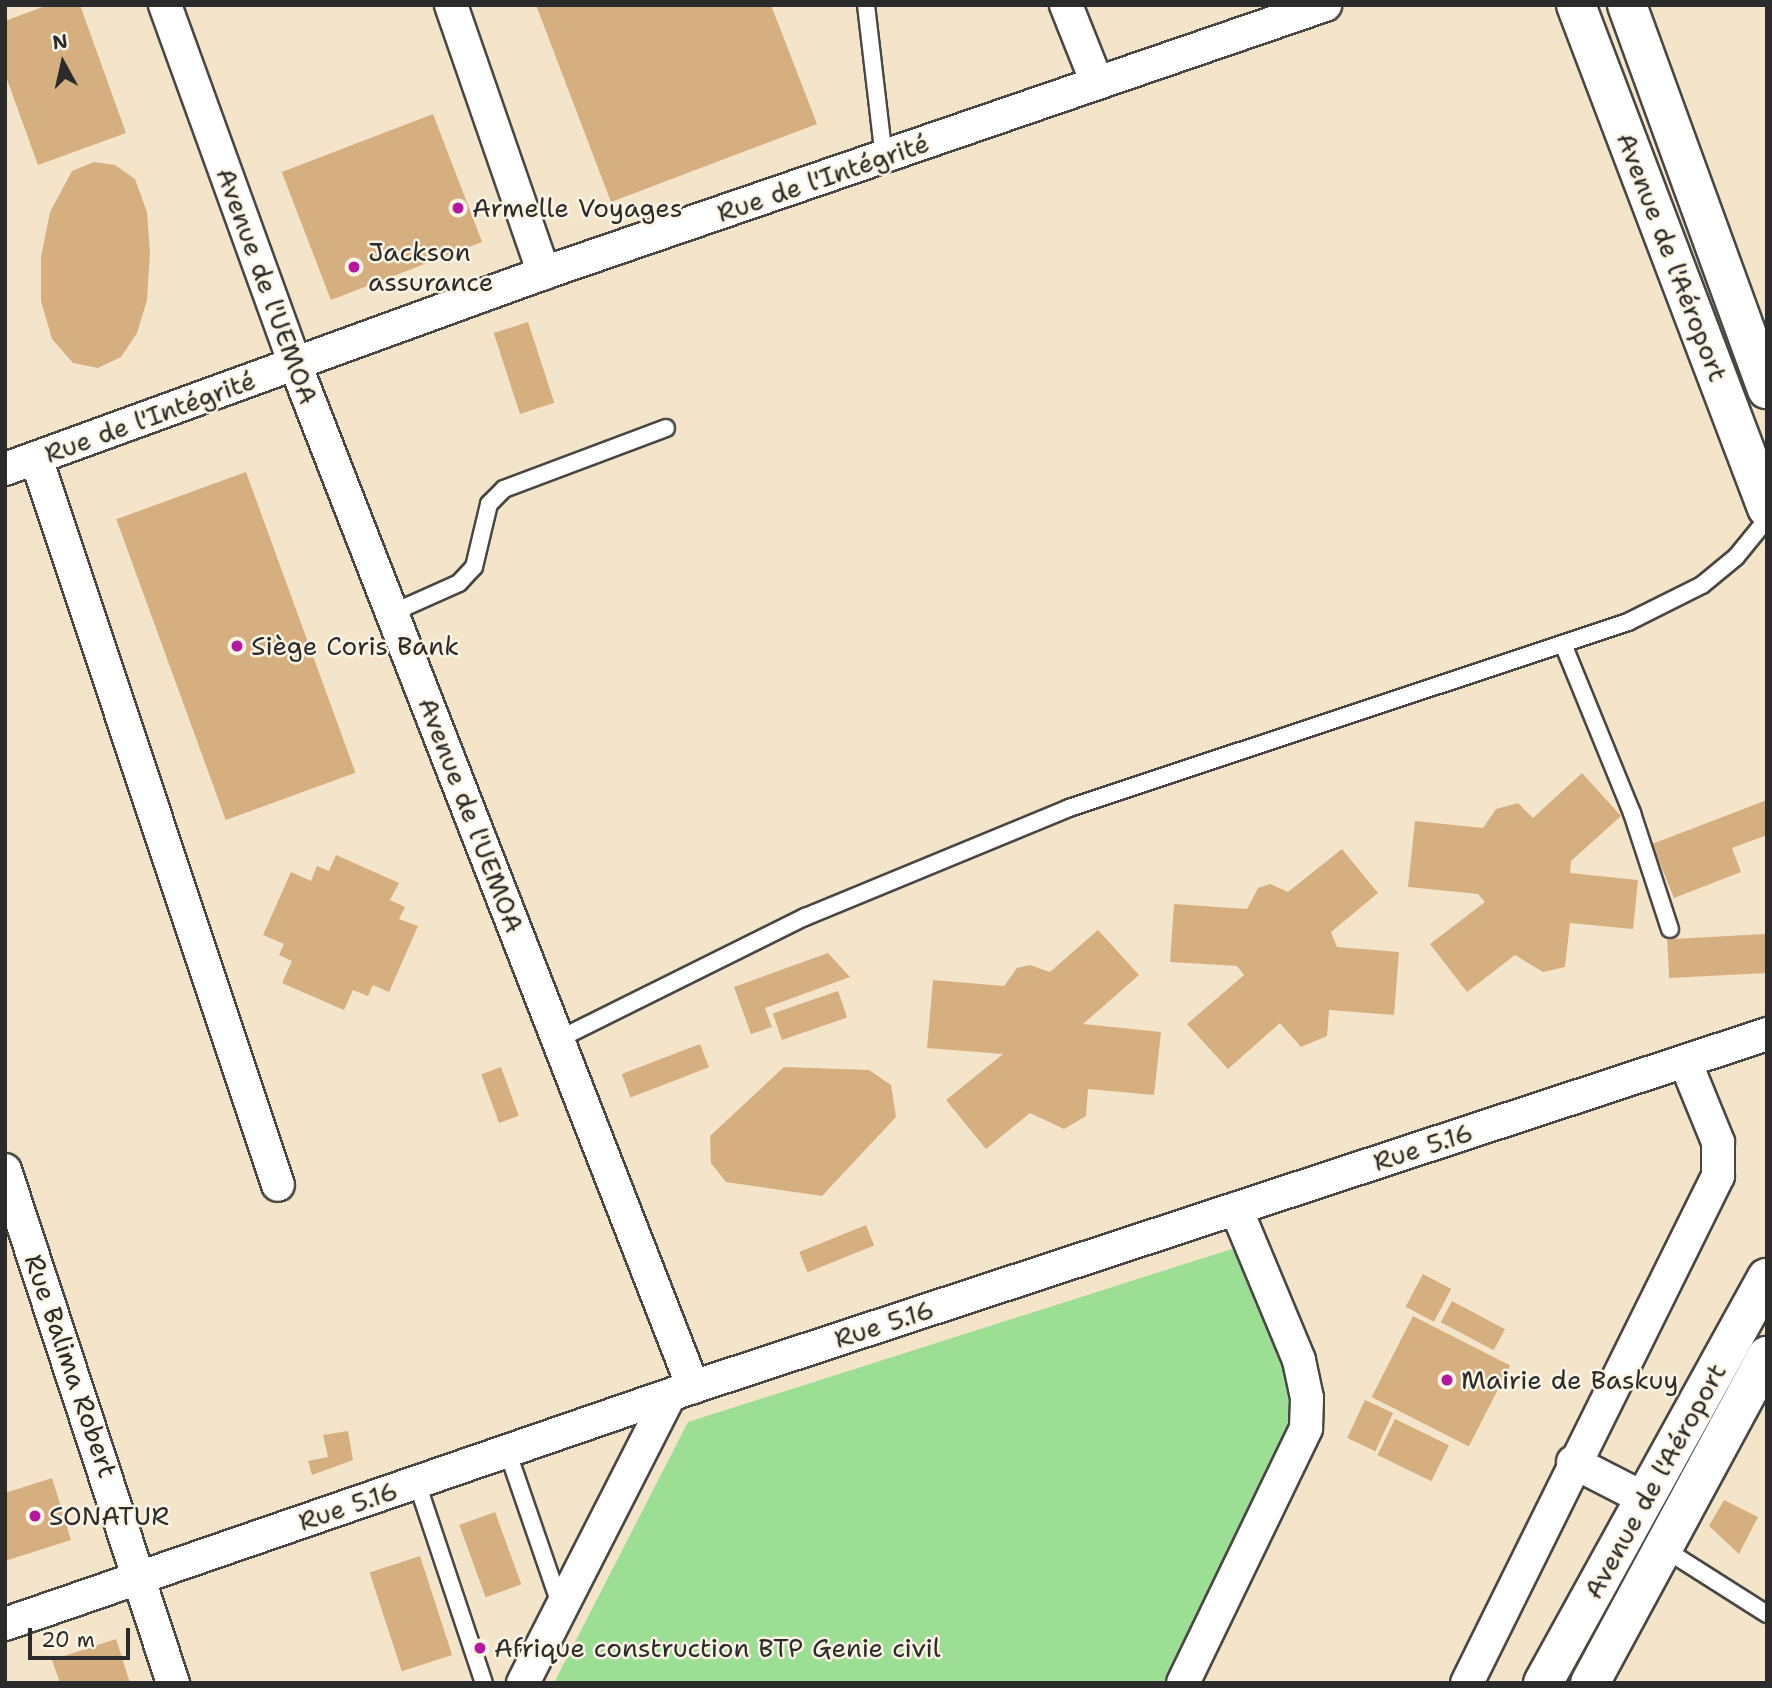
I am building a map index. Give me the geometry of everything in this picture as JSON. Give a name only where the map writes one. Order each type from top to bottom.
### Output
[{"type":"main road","name":"Avenue de l'Aéroport","points":[[1576,5],[1767,508]]},
{"type":"main road","name":"Avenue de l'Aéroport","points":[[1627,5],[1767,389]]},
{"type":"main road","name":"Avenue de l'Aéroport","points":[[1543,1683],[1767,1278]]},
{"type":"main road","name":"Avenue de l'Aéroport","points":[[1590,1683],[1767,1356]]},
{"type":"main road","points":[[1636,1514],[1662,1548]]},
{"type":"street","name":"Avenue de l'UEMOA","points":[[165,5],[295,364],[559,1039],[681,1393]]},
{"type":"street","points":[[451,5],[544,273]]},
{"type":"street","points":[[1066,5],[1097,83]]},
{"type":"street","name":"Rue de l'Intégrité","points":[[5,469],[544,273],[1325,5]]},
{"type":"street","points":[[36,458],[278,1185]]},
{"type":"street","name":"Rue 5.16","points":[[5,1624],[681,1393],[1767,1034]]},
{"type":"street","points":[[1467,1683],[1573,1462],[1718,1176],[1718,1142],[1685,1061]]},
{"type":"street","name":"Rue Balima Robert","points":[[5,1171],[141,1576],[173,1683]]},
{"type":"street","points":[[1183,1683],[1306,1428],[1307,1398],[1299,1360],[1236,1209]]},
{"type":"street","points":[[523,1683],[681,1393]]},
{"type":"street","points":[[1573,1462],[1636,1514]]},
{"type":"lane","points":[[866,5],[884,158]]},
{"type":"lane","points":[[393,613],[460,583],[474,567],[489,503],[504,489],[666,428]]},
{"type":"lane","points":[[559,1039],[805,917],[1069,808],[1628,622],[1702,585],[1736,557],[1767,519]]},
{"type":"lane","points":[[1563,644],[1632,813],[1670,929]]},
{"type":"lane","points":[[508,1453],[562,1608]]},
{"type":"lane","points":[[417,1483],[484,1683]]},
{"type":"lane","points":[[1662,1548],[1767,1614]]},
{"type":"green space","points":[[1238,1247],[1300,1411],[1166,1683],[554,1683],[688,1422]]},
{"type":"building","points":[[48,5],[80,5],[126,133],[38,165],[5,74],[5,21]]},
{"type":"building","points":[[536,5],[771,5],[817,124],[611,202]]},
{"type":"building","points":[[433,114],[482,242],[331,300],[282,172]]},
{"type":"building","points":[[94,162],[115,165],[135,179],[147,212],[150,253],[147,300],[137,333],[121,357],[98,368],[73,363],[52,339],[41,301],[41,257],[50,212],[72,171]]},
{"type":"building","points":[[528,322],[554,403],[520,414],[494,333]]},
{"type":"building","name":"Siège Coris Bank","points":[[246,472],[355,773],[226,820],[116,519]]},
{"type":"building","points":[[1582,773],[1621,816],[1571,861],[1570,873],[1638,880],[1633,929],[1570,923],[1565,967],[1543,972],[1515,955],[1467,992],[1430,944],[1485,902],[1478,894],[1408,887],[1415,821],[1483,828],[1496,809],[1518,803],[1533,818]]},
{"type":"building","points":[[1767,800],[1767,835],[1732,848],[1741,872],[1674,898],[1652,844]]},
{"type":"building","points":[[1342,849],[1378,893],[1331,932],[1337,947],[1399,952],[1394,1015],[1329,1010],[1327,1036],[1301,1047],[1280,1023],[1228,1069],[1187,1024],[1244,975],[1237,966],[1170,962],[1174,904],[1247,909],[1258,888],[1270,884],[1288,892]]},
{"type":"building","points":[[336,855],[399,883],[390,900],[405,907],[399,919],[418,926],[389,992],[373,985],[368,996],[353,990],[344,1010],[282,983],[292,961],[279,955],[284,944],[263,935],[291,872],[311,881],[317,866],[329,871]]},
{"type":"building","points":[[1098,930],[1139,975],[1083,1024],[1161,1032],[1154,1095],[1088,1089],[1086,1116],[1064,1129],[1030,1113],[986,1149],[946,1100],[1003,1054],[927,1048],[933,980],[1004,986],[1017,968],[1030,965],[1050,972]]},
{"type":"building","points":[[1765,934],[1767,973],[1669,978],[1667,939]]},
{"type":"building","points":[[828,953],[850,977],[765,1008],[772,1027],[751,1034],[734,987]]},
{"type":"building","points":[[838,991],[847,1017],[782,1040],[773,1013]]},
{"type":"building","points":[[700,1044],[709,1067],[631,1097],[622,1074]]},
{"type":"building","points":[[501,1067],[519,1116],[499,1123],[481,1074]]},
{"type":"building","points":[[784,1067],[869,1070],[891,1085],[896,1117],[822,1196],[726,1182],[711,1163],[710,1136]]},
{"type":"building","points":[[866,1225],[874,1245],[807,1272],[799,1252]]},
{"type":"building","points":[[1423,1274],[1451,1289],[1434,1322],[1406,1307]]},
{"type":"building","points":[[1452,1301],[1505,1329],[1494,1350],[1441,1322]]},
{"type":"building","points":[[1413,1316],[1510,1365],[1469,1447],[1372,1397]]},
{"type":"building","points":[[1365,1400],[1393,1413],[1375,1451],[1347,1438]]},
{"type":"building","points":[[1395,1419],[1449,1445],[1431,1481],[1377,1455]]},
{"type":"building","points":[[348,1431],[353,1460],[312,1475],[308,1461],[328,1457],[323,1435]]},
{"type":"building","name":"SONATUR","points":[[52,1478],[71,1540],[5,1561],[5,1493]]},
{"type":"building","points":[[1724,1500],[1758,1517],[1739,1554],[1709,1526]]},
{"type":"building","points":[[495,1512],[521,1584],[486,1597],[459,1525]]},
{"type":"building","points":[[420,1556],[452,1655],[402,1671],[370,1572]]},
{"type":"building","points":[[116,1639],[130,1683],[60,1683],[52,1660]]},
{"type":"place","name":"Armelle Voyages","points":[[458,208]]},
{"type":"place","name":"Jackson assurance","points":[[354,267]]},
{"type":"place","name":"Siège Coris Bank","points":[[237,646]]},
{"type":"place","name":"Mairie de Baskuy","points":[[1447,1380]]},
{"type":"place","name":"SONATUR","points":[[35,1516]]},
{"type":"place","name":"Afrique construction BTP Genie civil","points":[[480,1648]]}]
